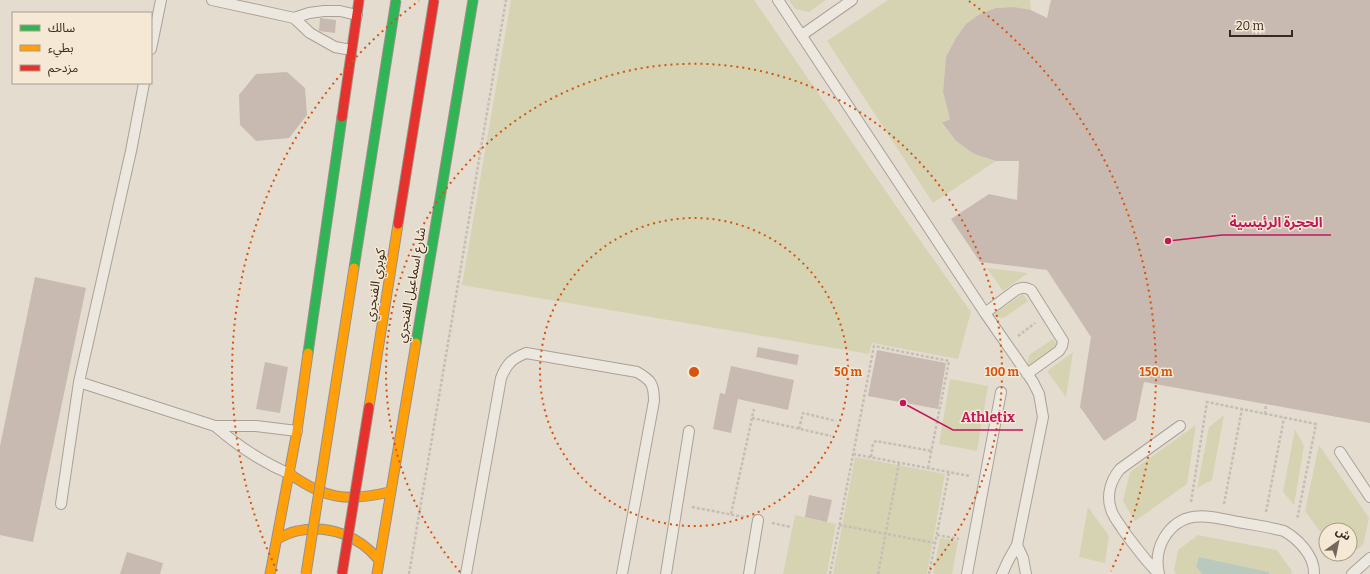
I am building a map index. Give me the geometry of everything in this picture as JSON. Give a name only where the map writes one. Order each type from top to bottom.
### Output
[{"type":"main road","points":[[270,574],[297,431],[359,0]]},
{"type":"main road","name":"كوبري الفنجري","points":[[306,574],[396,0]]},
{"type":"main road","name":"كوبري الفنجري","points":[[342,574],[434,0]]},
{"type":"main road","name":"شارع اسماعيل الفنجري","points":[[376,574],[473,0]]},
{"type":"main road","points":[[290,474],[304,485],[337,497],[372,497],[389,492]]},
{"type":"main road","points":[[277,539],[297,531],[315,529],[334,531],[350,537],[366,547],[379,560]]},
{"type":"lane","points":[[152,44],[161,0]]},
{"type":"lane","points":[[212,0],[294,18],[310,13],[324,11],[340,11],[357,15]]},
{"type":"lane","points":[[778,0],[1039,394],[1042,417],[1018,545],[1002,574]]},
{"type":"lane","points":[[802,35],[852,0]]},
{"type":"lane","points":[[294,18],[310,33],[335,47],[351,50]]},
{"type":"lane","points":[[61,504],[80,382],[131,151],[144,84]]},
{"type":"lane","points":[[985,313],[1016,290],[1021,288],[1031,290],[1063,341],[1059,351],[1027,374]]},
{"type":"lane","points":[[466,574],[501,378],[506,366],[515,358],[526,353],[637,372],[648,378],[654,388],[654,401],[622,574]]},
{"type":"lane","points":[[80,382],[215,426],[256,426],[297,431]]},
{"type":"lane","points":[[967,574],[1001,392]]},
{"type":"lane","points":[[215,426],[250,454],[269,465],[290,474]]},
{"type":"lane","points":[[1158,574],[1112,514],[1109,501],[1110,485],[1114,476],[1120,469],[1180,426]]},
{"type":"lane","points":[[666,574],[689,431]]},
{"type":"lane","points":[[1340,452],[1370,497]]},
{"type":"lane","points":[[1158,574],[1157,560],[1159,548],[1171,528],[1179,522],[1196,516],[1212,516],[1284,531],[1294,537],[1306,551],[1312,560],[1314,574]]},
{"type":"lane","points":[[749,574],[758,520]]},
{"type":"lane","points":[[1018,545],[1023,558],[1026,574]]},
{"type":"lane","points":[[1352,574],[1370,558]]},
{"type":"path","points":[[409,574],[506,0]]},
{"type":"path","points":[[1007,344],[1046,314]]},
{"type":"path","points":[[830,574],[874,346],[949,361],[928,468]]},
{"type":"path","points":[[1188,518],[1207,402],[1316,424],[1294,537]]},
{"type":"path","points":[[1265,414],[1266,405]]},
{"type":"path","points":[[731,514],[754,409]]},
{"type":"path","points":[[1227,490],[1242,409]]},
{"type":"path","points":[[799,429],[803,413],[836,421]]},
{"type":"path","points":[[752,418],[831,436]]},
{"type":"path","points":[[1268,498],[1284,418]]},
{"type":"path","points":[[871,457],[873,444],[876,441],[932,451]]},
{"type":"path","points":[[853,454],[985,479]]},
{"type":"path","points":[[878,574],[899,463]]},
{"type":"path","points":[[929,574],[950,472]]},
{"type":"path","points":[[678,504],[791,527]]},
{"type":"path","points":[[839,525],[935,544]]},
{"type":"path","points":[[937,535],[973,541]]},
{"type":"shaded area","points":[[511,0],[754,0],[971,312],[958,359],[872,343],[869,354],[462,285]]},
{"type":"shaded area","points":[[789,0],[826,0],[809,12],[795,9]]},
{"type":"shaded area","points":[[888,0],[1030,0],[1031,10],[1014,7],[996,8],[956,38],[946,57],[943,92],[950,119],[942,124],[956,141],[974,154],[996,161],[933,203],[827,41]]},
{"type":"shaded area","points":[[987,268],[1028,273],[1003,291]]},
{"type":"shaded area","points":[[1023,294],[1028,301],[1004,318],[991,316]]},
{"type":"shaded area","points":[[1053,339],[1058,347],[1027,367],[1029,355]]},
{"type":"shaded area","points":[[1073,352],[1066,397],[1047,371]]},
{"type":"shaded area","points":[[950,379],[988,386],[977,451],[939,444]]},
{"type":"shaded area","points":[[1224,415],[1212,480],[1197,488],[1209,427]]},
{"type":"shaded area","points":[[1196,425],[1187,484],[1135,521],[1123,501],[1130,472]]},
{"type":"shaded area","points":[[1295,429],[1304,446],[1294,505],[1283,492]]},
{"type":"shaded area","points":[[1319,445],[1369,518],[1363,545],[1358,549],[1358,522],[1318,522],[1318,529],[1305,511]]},
{"type":"shaded area","points":[[855,457],[945,474],[927,574],[833,574]]},
{"type":"shaded area","points":[[1088,507],[1109,536],[1105,563],[1079,557]]},
{"type":"shaded area","points":[[795,515],[836,524],[827,574],[783,574]]},
{"type":"shaded area","points":[[1198,535],[1277,550],[1292,571],[1291,574],[1269,574],[1269,572],[1199,557],[1196,566],[1202,574],[1176,574],[1174,571],[1178,550]]},
{"type":"shaded area","points":[[940,538],[958,541],[952,574],[933,574]]},
{"type":"shaded area","points":[[1199,557],[1269,572],[1269,574],[1202,574],[1196,566]]},
{"type":"building","points":[[1051,0],[1370,0],[1370,423],[1144,382],[1136,420],[1104,441],[1080,407],[1091,337],[1047,270],[980,262],[951,219],[989,194],[1017,200],[1019,161],[996,161],[974,154],[956,141],[942,123],[950,119],[943,92],[946,57],[956,38],[966,24],[980,14],[996,8],[1014,7],[1031,10],[1047,18]]},
{"type":"building","points":[[320,18],[336,20],[335,33],[319,31]]},
{"type":"building","points":[[287,72],[305,88],[307,115],[289,138],[256,141],[240,125],[239,95],[256,74]]},
{"type":"building","points":[[35,277],[86,288],[33,542],[0,535],[0,446]]},
{"type":"building","points":[[758,347],[799,355],[797,365],[756,357]]},
{"type":"building","points":[[877,350],[946,363],[938,409],[868,396]]},
{"type":"building","points":[[265,362],[288,367],[280,413],[256,409]]},
{"type":"building","points":[[731,366],[794,380],[788,410],[738,399],[731,433],[713,429],[720,393],[725,394]]},
{"type":"building","points":[[809,495],[832,500],[827,522],[805,517]]},
{"type":"building","points":[[127,552],[163,563],[160,574],[120,574]]},
{"type":"traffic: fast","points":[[354,268],[396,0]]},
{"type":"traffic: fast","points":[[416,343],[473,0]]},
{"type":"traffic: fast","points":[[308,353],[342,117]]},
{"type":"traffic: slow","points":[[369,407],[398,224]]},
{"type":"traffic: slow","points":[[306,574],[354,268]]},
{"type":"traffic: slow","points":[[377,574],[416,343]]},
{"type":"traffic: slow","points":[[270,574],[297,431],[308,353]]},
{"type":"traffic: slow","points":[[290,474],[314,489],[337,496],[361,497],[389,492]]},
{"type":"traffic: slow","points":[[277,539],[289,533],[309,529],[332,531],[353,538],[362,544],[379,560]]},
{"type":"traffic: jam","points":[[342,117],[359,0]]},
{"type":"traffic: jam","points":[[398,224],[434,0]]},
{"type":"traffic: jam","points":[[342,574],[369,407]]},
{"type":"place","name":"الحجرة الرئيسية","points":[[1168,241]]},
{"type":"place","name":"Athletix","points":[[903,403]]}]
